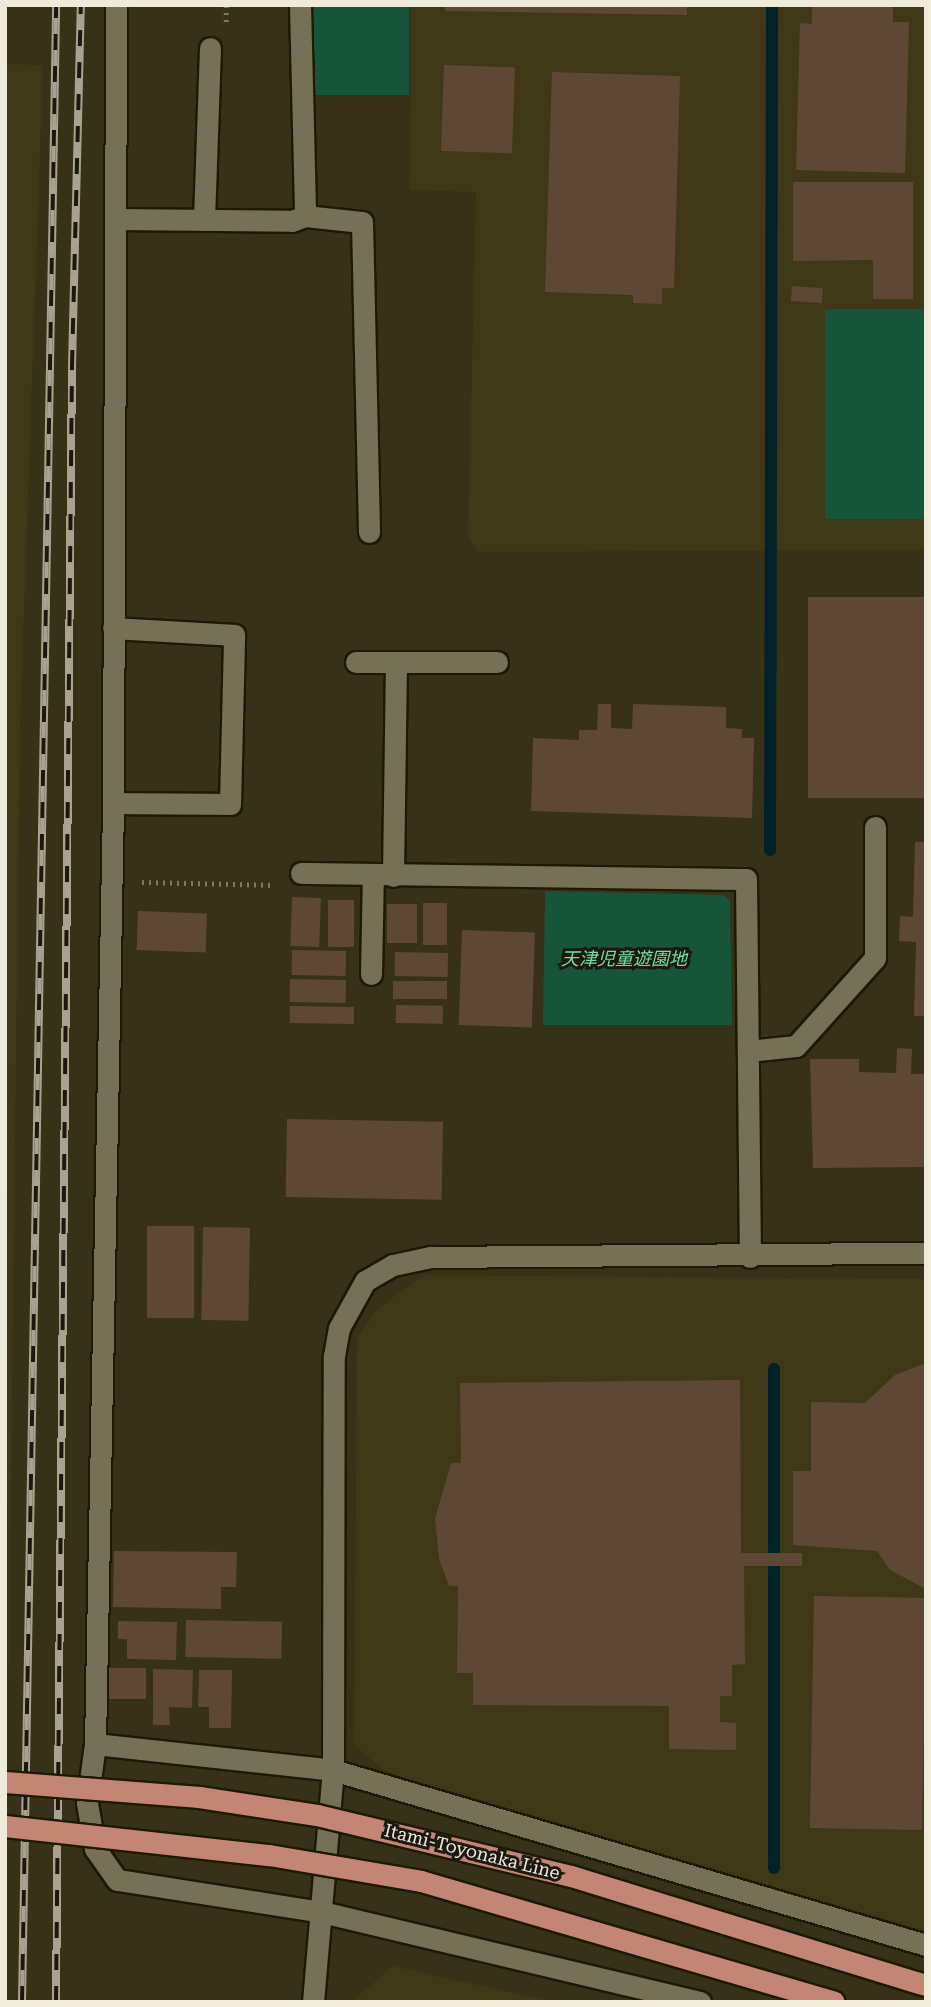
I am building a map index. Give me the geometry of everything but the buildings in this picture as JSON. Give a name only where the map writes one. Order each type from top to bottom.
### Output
[{"type":"main road","name":"Itami-Toyonaka Line","points":[[5,1782],[199,1797],[317,1815],[571,1876],[926,1984]]},
{"type":"main road","points":[[5,1826],[269,1855],[421,1881],[834,2002]]},
{"type":"street","points":[[116,5],[113,803],[95,1744],[87,1803],[95,1849],[117,1880],[323,1912],[700,2002]]},
{"type":"street","points":[[300,5],[305,216]]},
{"type":"street","points":[[204,220],[209,48]]},
{"type":"street","points":[[115,219],[292,221],[305,216],[362,222],[369,532]]},
{"type":"street","points":[[113,628],[234,635],[230,804],[113,803]]},
{"type":"street","points":[[356,662],[496,662]]},
{"type":"street","points":[[371,974],[383,875],[396,664]]},
{"type":"street","points":[[748,1051],[796,1045],[875,958],[875,827]]},
{"type":"street","points":[[302,873],[746,878],[750,1257]]},
{"type":"street","points":[[313,2002],[323,1912],[333,1770],[334,1356],[339,1328],[365,1282],[393,1265],[431,1257],[926,1254]]},
{"type":"street","points":[[95,1744],[333,1770],[926,1945]]},
{"type":"path","points":[[110,881],[290,886],[302,873]]},
{"type":"shaded area","points":[[411,5],[926,5],[926,550],[477,552],[468,536],[476,192],[410,190]]},
{"type":"shaded area","points":[[5,64],[43,65],[20,729],[8,1730]]},
{"type":"shaded area","points":[[423,1275],[926,1279],[926,1935],[390,1777],[354,1744],[357,1338],[374,1312]]},
{"type":"shaded area","points":[[392,1966],[542,1999],[550,2002],[352,2002]]},
{"type":"green space","points":[[308,5],[409,5],[409,95],[308,95]]},
{"type":"green space","points":[[825,309],[926,309],[926,519],[825,519]]},
{"type":"green space","name":"天津児童遊園地","points":[[545,891],[723,895],[730,900],[732,1025],[543,1025]]},
{"type":"waterway","points":[[770,850],[772,5]]},
{"type":"waterway","points":[[774,1369],[774,1868]]},
{"type":"railway","points":[[22,2002],[56,5]]},
{"type":"railway","points":[[56,2002],[72,366],[81,5]]}]
